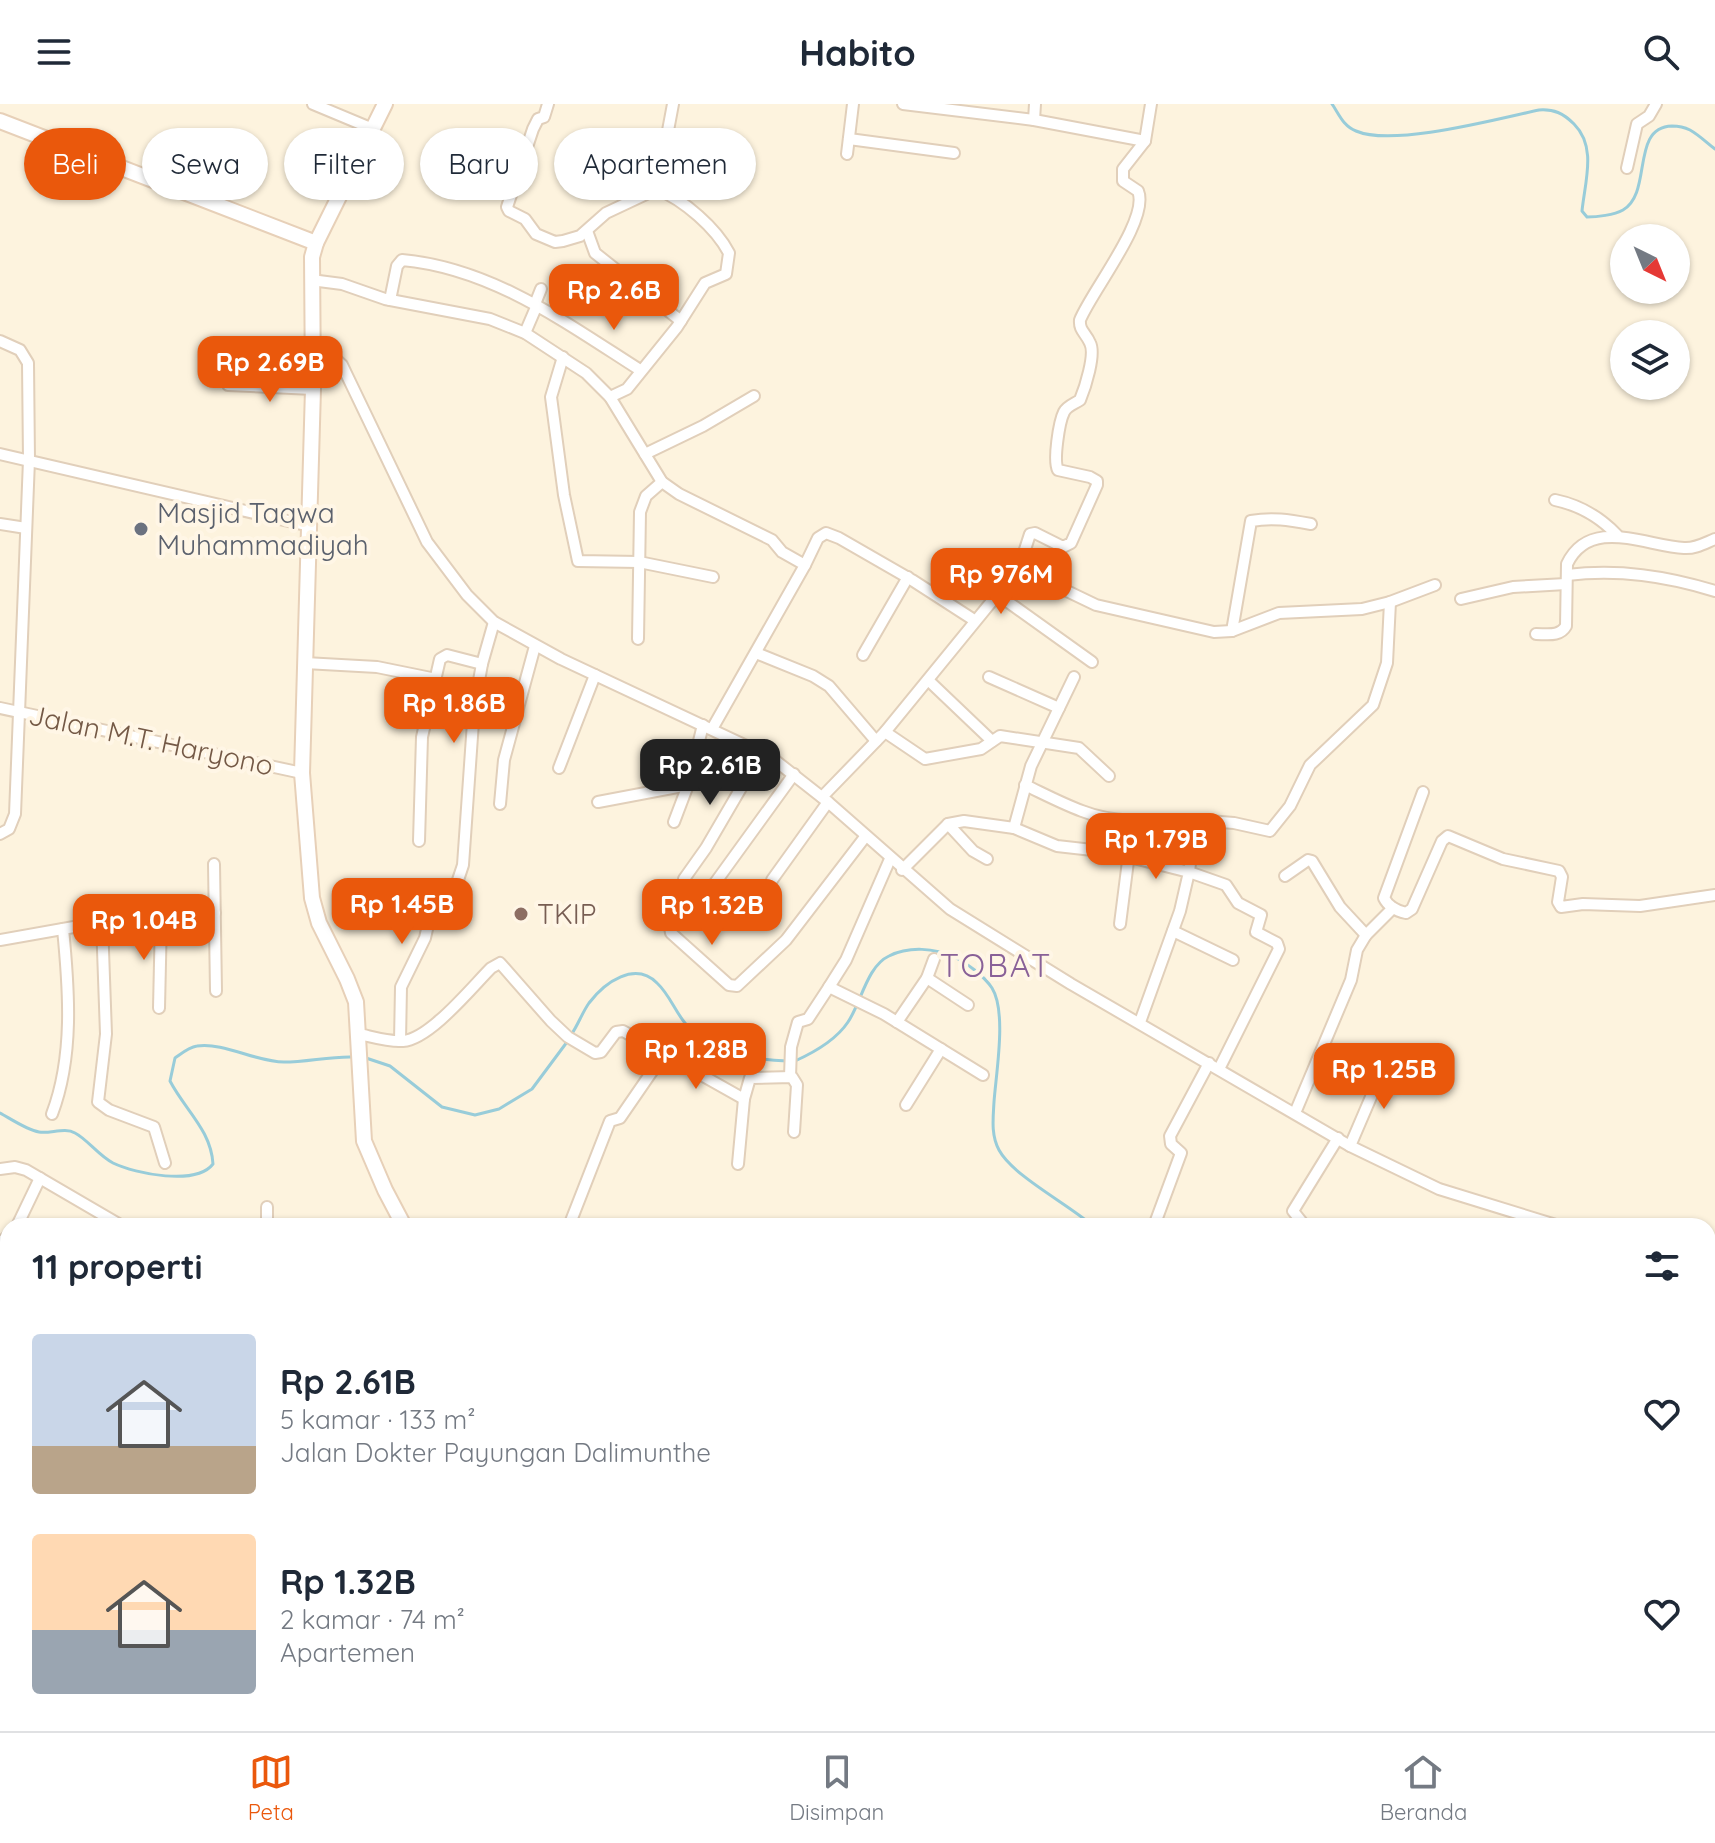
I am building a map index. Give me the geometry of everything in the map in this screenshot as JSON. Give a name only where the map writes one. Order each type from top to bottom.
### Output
[{"type":"street","points":[[313,104],[371,128]]},
{"type":"street","points":[[373,128],[385,104]]},
{"type":"street","points":[[548,104],[544,117],[538,119],[533,129],[507,210],[527,220],[536,234],[555,242],[587,231],[606,213],[634,200]]},
{"type":"street","points":[[668,128],[673,104]]},
{"type":"street","points":[[847,154],[853,104]]},
{"type":"street","points":[[903,104],[1034,120],[1145,141]]},
{"type":"street","points":[[1034,120],[1035,104]]},
{"type":"street","points":[[772,880],[825,800],[885,732],[1019,568],[1030,534],[1035,533],[1063,547],[1071,543],[1097,485],[1097,481],[1090,477],[1058,470],[1055,462],[1063,415],[1080,400],[1091,357],[1092,348],[1080,329],[1080,320],[1124,247],[1141,197],[1138,191],[1123,181],[1123,169],[1145,141],[1151,104]]},
{"type":"street","points":[[1627,168],[1637,124],[1649,116],[1656,104]]},
{"type":"street","points":[[0,121],[316,243]]},
{"type":"street","points":[[849,139],[954,153]]},
{"type":"street","points":[[338,200],[312,257],[313,389],[302,773],[315,911],[353,992],[359,1039],[364,1141],[400,1218]]},
{"type":"street","points":[[610,397],[627,389],[681,321],[705,283],[726,274],[729,253],[718,236],[673,200]]},
{"type":"street","points":[[587,231],[595,253],[681,321]]},
{"type":"street","points":[[390,300],[397,266],[402,260],[475,275],[570,323],[640,370]]},
{"type":"street","points":[[311,280],[350,286],[390,300],[490,319],[525,333],[586,373],[610,397],[662,482],[679,494],[772,540],[782,552],[805,565]]},
{"type":"street","points":[[525,333],[541,289]]},
{"type":"street","points":[[0,341],[20,350],[28,363],[29,460],[15,814],[9,829],[0,834]]},
{"type":"street","points":[[313,349],[330,354],[342,365],[416,522],[467,595],[494,622],[535,646],[762,752],[794,774],[902,870],[962,917],[1350,1146],[1439,1189],[1525,1218]]},
{"type":"street","points":[[563,357],[551,397],[564,495],[577,560],[582,563],[639,562],[713,577]]},
{"type":"street","points":[[228,385],[313,389]]},
{"type":"street","points":[[645,454],[703,426],[754,396]]},
{"type":"street","points":[[0,454],[310,526]]},
{"type":"street","points":[[638,639],[643,504],[646,496],[662,482]]},
{"type":"street","points":[[1555,500],[1570,503],[1589,513],[1617,535]]},
{"type":"street","points":[[1232,631],[1251,521],[1266,521],[1274,517],[1311,524]]},
{"type":"street","points":[[0,524],[26,528]]},
{"type":"street","points":[[674,822],[708,727],[756,653],[818,538],[826,533],[839,538],[908,577],[974,620]]},
{"type":"street","points":[[1536,634],[1557,634],[1566,626],[1569,558],[1585,543],[1617,535],[1683,548],[1715,539]]},
{"type":"street","points":[[1019,568],[1096,605],[1214,632],[1232,631],[1279,613],[1362,609],[1435,585]]},
{"type":"street","points":[[1461,599],[1566,579],[1635,573],[1670,578],[1715,591]]},
{"type":"street","points":[[863,655],[908,577]]},
{"type":"street","points":[[997,594],[1092,662]]},
{"type":"street","points":[[1025,785],[1084,812],[1133,822],[1195,820],[1234,823],[1270,831],[1290,806],[1310,765],[1361,719],[1375,702],[1389,654],[1390,602]]},
{"type":"street","points":[[400,1041],[399,1002],[405,977],[425,938],[435,894],[455,889],[463,865],[469,760],[482,664],[494,622]]},
{"type":"street","points":[[500,804],[504,760],[535,646]]},
{"type":"street","points":[[756,653],[813,676],[829,686],[876,741]]},
{"type":"street","points":[[419,841],[420,752],[440,659],[444,655],[482,664]]},
{"type":"street","points":[[305,663],[377,667],[436,679]]},
{"type":"street","points":[[559,768],[595,675]]},
{"type":"street","points":[[989,677],[1059,708]]},
{"type":"street","points":[[1014,828],[1025,785],[1074,677]]},
{"type":"street","points":[[928,680],[990,739]]},
{"type":"street","name":"Jalan M.T. Haryono","points":[[0,708],[302,773]]},
{"type":"street","points":[[885,732],[925,759],[981,749],[990,739],[1006,736],[1079,748],[1109,776]]},
{"type":"street","points":[[684,879],[706,848],[762,752]]},
{"type":"street","points":[[794,774],[715,883],[669,928],[729,985],[737,986],[786,940],[865,837]]},
{"type":"street","points":[[598,802],[688,785]]},
{"type":"street","points":[[1423,792],[1384,898],[1393,908],[1406,913],[1412,909],[1442,841],[1448,836],[1503,859],[1559,871],[1562,877],[1558,902],[1561,907],[1583,904],[1640,906],[1715,895]]},
{"type":"street","points":[[1140,1022],[1173,931],[1189,872],[1195,820]]},
{"type":"street","points":[[902,870],[948,824],[964,821],[1014,828],[1057,846],[1127,857],[1189,872],[1229,887],[1238,903],[1261,915],[1256,930],[1258,934],[1279,946],[1214,1066],[1170,1136],[1171,1144],[1181,1153],[1157,1218]]},
{"type":"street","points":[[1120,924],[1133,822]]},
{"type":"street","points":[[948,824],[973,851],[987,859]]},
{"type":"street","points":[[794,1132],[797,1085],[790,1067],[798,1022],[808,1019],[846,960],[890,859]]},
{"type":"street","points":[[1285,876],[1308,860],[1312,861],[1340,907],[1366,935]]},
{"type":"street","points":[[214,864],[216,991]]},
{"type":"street","points":[[1295,1113],[1351,980],[1357,950],[1366,935],[1393,908]]},
{"type":"street","points":[[0,940],[102,922],[215,913]]},
{"type":"street","points":[[159,1008],[161,917]]},
{"type":"street","points":[[102,922],[106,1034],[98,1102],[109,1110],[154,1127],[165,1163]]},
{"type":"street","points":[[52,1114],[65,1070],[68,980],[63,929]]},
{"type":"street","points":[[1173,931],[1233,960]]},
{"type":"street","points":[[897,1022],[927,978],[934,959]]},
{"type":"street","points":[[359,1039],[412,1039],[437,1022],[498,963],[568,1037],[595,1053],[601,1052],[620,1031],[744,1099]]},
{"type":"street","points":[[927,978],[968,1005]]},
{"type":"street","points":[[829,987],[897,1022],[983,1075]]},
{"type":"street","points":[[906,1105],[941,1049]]},
{"type":"street","points":[[572,1218],[610,1121],[620,1118],[664,1054]]},
{"type":"street","points":[[1350,1146],[1386,1062]]},
{"type":"street","points":[[738,1164],[747,1081],[790,1067]]},
{"type":"street","points":[[1299,1218],[1293,1211],[1338,1138]]},
{"type":"street","points":[[0,1169],[21,1168],[106,1218]]},
{"type":"street","points":[[21,1218],[40,1178]]},
{"type":"street","points":[[267,1207],[267,1218]]},
{"type":"waterway","points":[[1332,104],[1348,126],[1356,131],[1394,136],[1446,130],[1539,110],[1558,112],[1574,124],[1585,143],[1588,165],[1582,211],[1587,217],[1619,212],[1632,202],[1646,149],[1659,129],[1672,126],[1686,128],[1715,149]]},
{"type":"waterway","points":[[795,1061],[824,1045],[843,1028],[875,968],[889,956],[922,949],[959,960],[975,970],[992,988],[999,1012],[993,1127],[999,1150],[1028,1180],[1083,1218]]},
{"type":"waterway","points":[[571,1035],[589,1003],[603,988],[621,977],[639,974],[657,983],[685,1023],[707,1041],[746,1056],[787,1061]]},
{"type":"waterway","points":[[366,1058],[390,1066],[442,1107],[475,1115],[499,1109],[532,1089],[567,1042]]},
{"type":"waterway","points":[[0,1113],[34,1131],[75,1133],[108,1160],[123,1167],[165,1176],[193,1175],[213,1164],[208,1141],[170,1081],[175,1058],[197,1046],[229,1049],[284,1062],[354,1057]]},
{"type":"place","name":"Masjid Taqwa Muhammadiyah","points":[[141,529]]},
{"type":"place","name":"TKIP","points":[[521,914]]},
{"type":"district","name":"TOBAT","points":[[996,966]]}]
